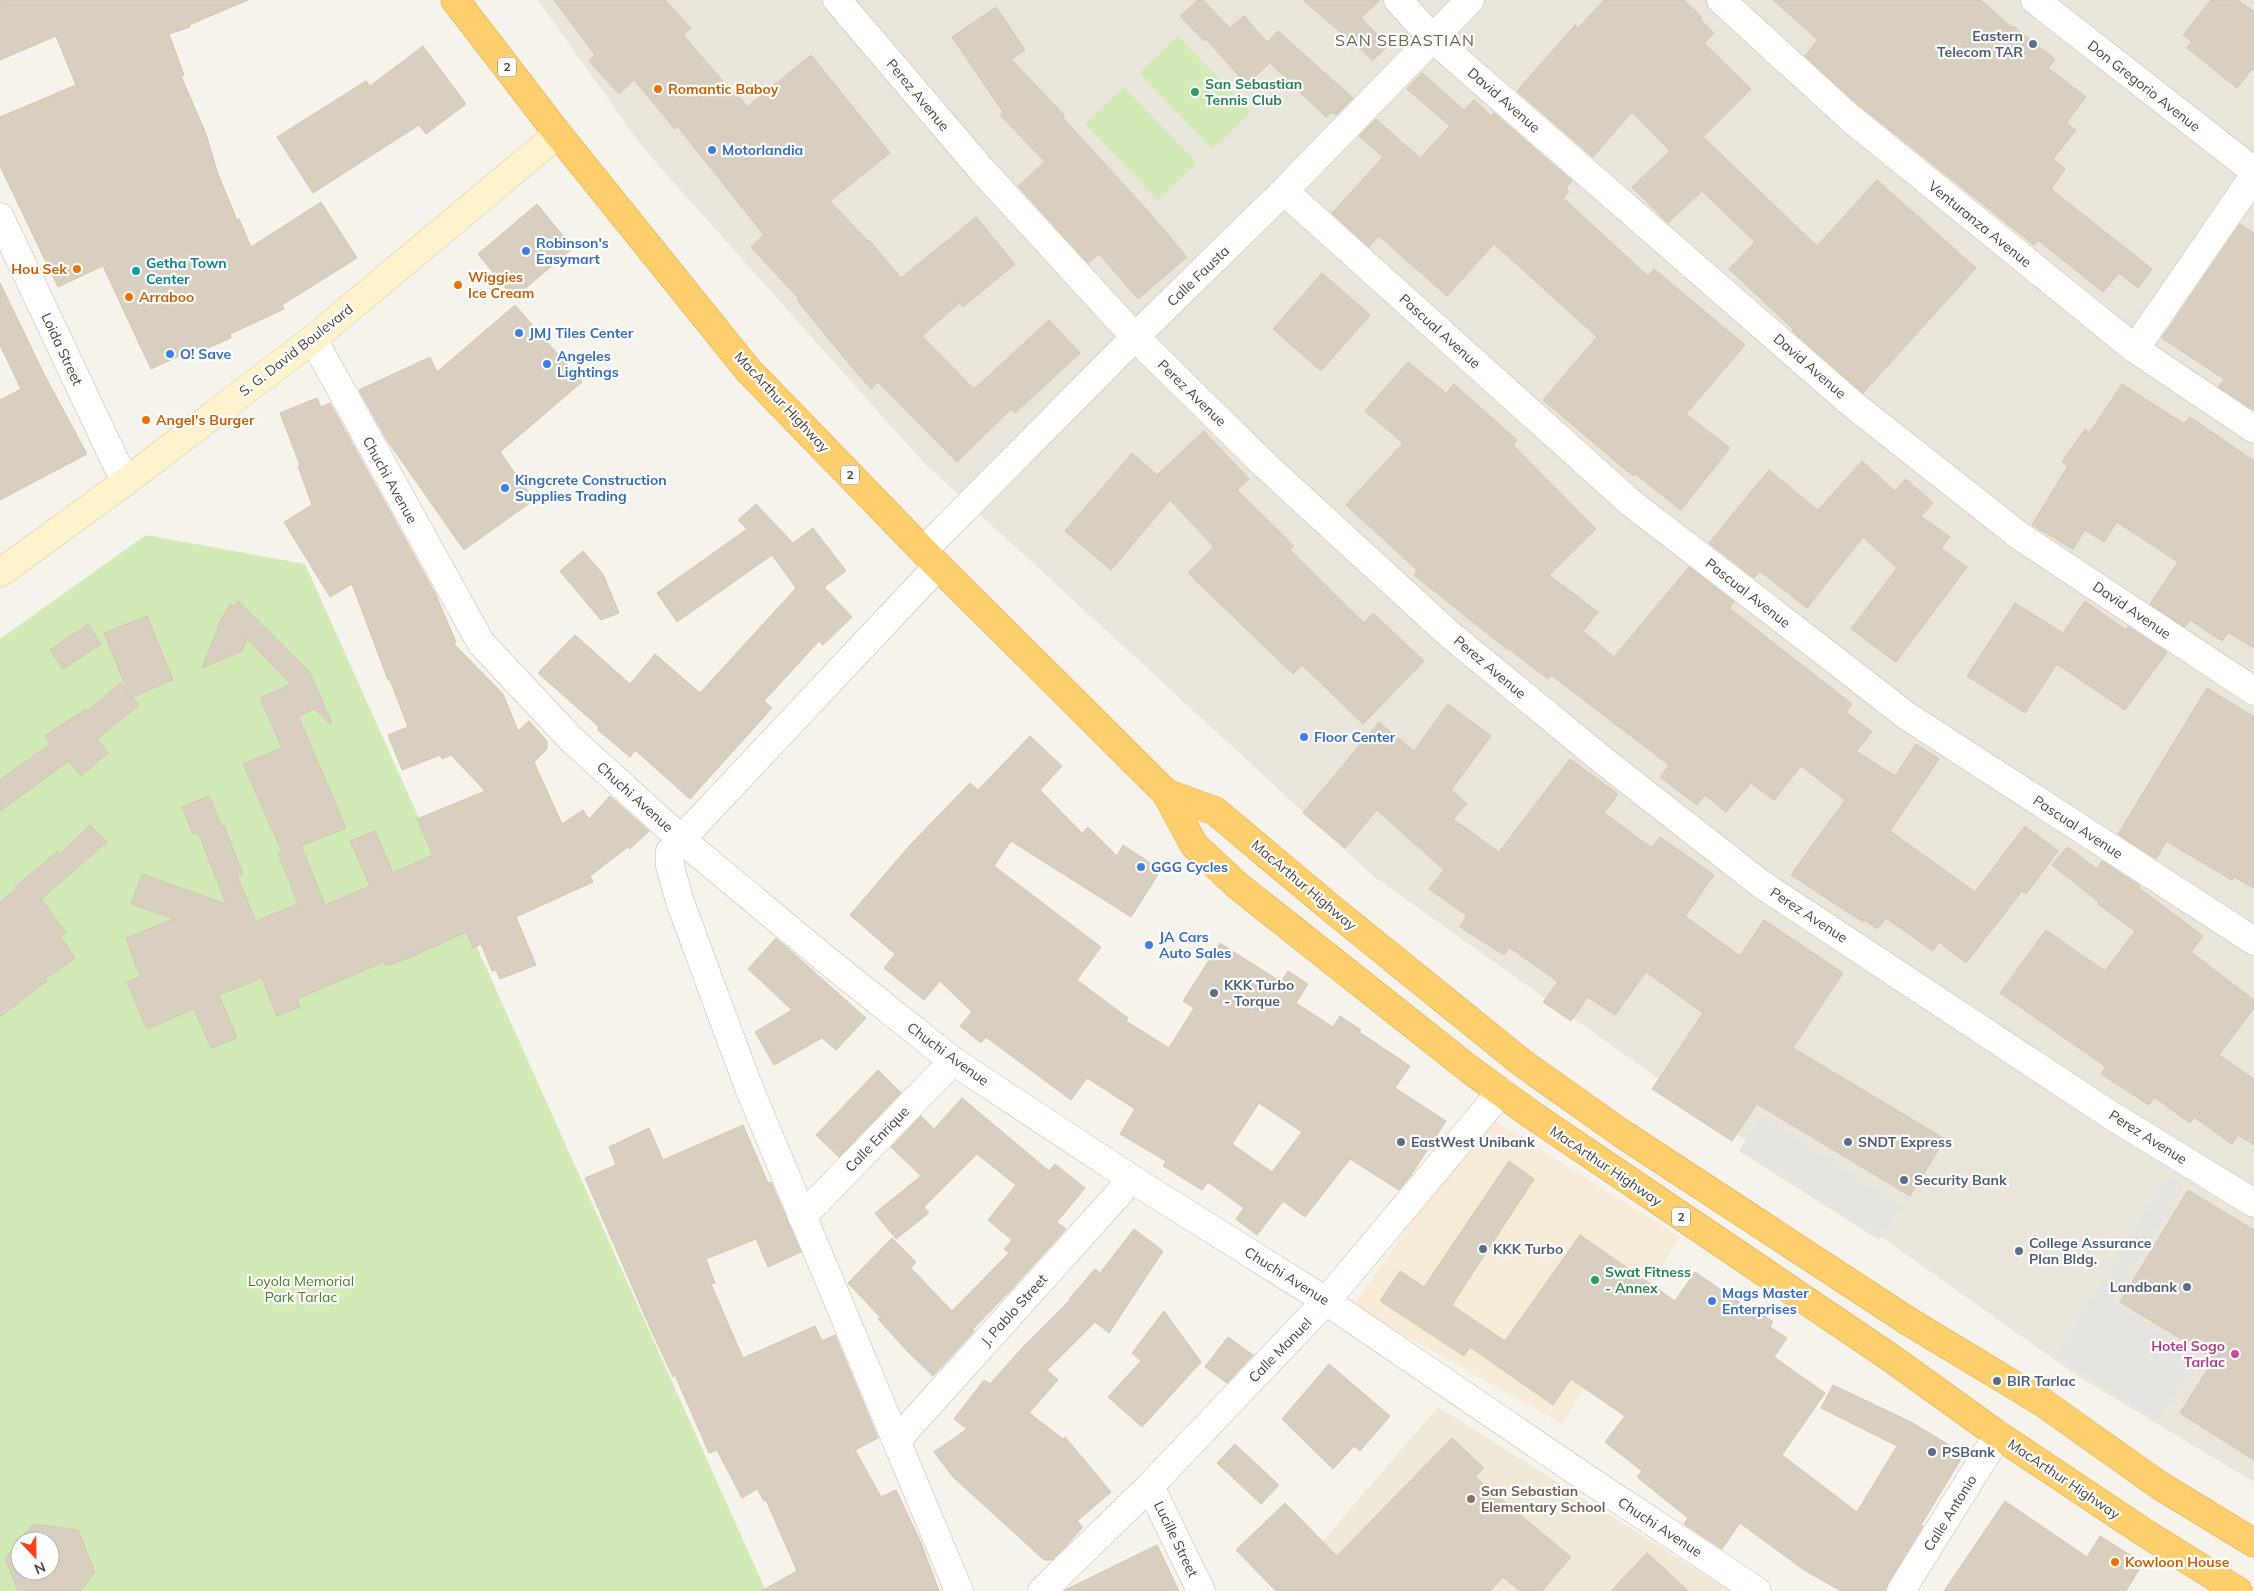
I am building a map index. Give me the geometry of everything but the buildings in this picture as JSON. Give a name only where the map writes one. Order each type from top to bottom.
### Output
[{"type":"highway","name":"MacArthur Highway","points":[[455,0],[558,134],[748,370],[931,558],[1166,793],[1194,845],[1238,886],[1469,1069],[1615,1173],[1891,1358],[1998,1435],[2145,1533],[2238,1591]]},
{"type":"highway","name":"MacArthur Highway","points":[[1166,793],[1215,811],[1332,909],[1521,1062],[1621,1133],[1908,1321],[2042,1402],[2159,1484],[2254,1543]]},
{"type":"street","name":"Perez Avenue","points":[[837,0],[981,169],[1135,338],[1266,466],[1448,633],[1606,762],[1753,878],[2109,1114],[2254,1203]]},
{"type":"street","name":"David Avenue","points":[[1398,0],[1432,38],[1851,403],[2021,537],[2254,691]]},
{"type":"street","name":"Calle Fausta","points":[[802,1217],[749,1088],[680,902],[670,866],[670,851],[931,558],[1135,338],[1284,191],[1470,0]]},
{"type":"street","name":"Venturanza Avenue","points":[[1721,0],[1850,118],[2135,349],[2254,429]]},
{"type":"street","name":"Don Gregorio Avenue","points":[[2035,0],[2254,171]]},
{"type":"street","name":"S. G. David Boulevard","points":[[0,573],[125,482],[313,339],[558,134]]},
{"type":"street","points":[[2135,349],[2254,176]]},
{"type":"street","name":"Pascual Avenue","points":[[1284,191],[1631,502],[1809,640],[1908,716],[2254,941]]},
{"type":"street","name":"Loida Street","points":[[0,217],[125,482]]},
{"type":"street","name":"Chuchi Avenue","points":[[313,339],[480,643],[571,739],[681,839],[824,958],[953,1061],[1132,1179],[1326,1301],[1583,1476],[1757,1591]]},
{"type":"street","name":"Calle Enrique","points":[[802,1217],[953,1061]]},
{"type":"street","name":"Calle Manuel","points":[[1042,1591],[1150,1486],[1326,1301],[1501,1092]]},
{"type":"street","name":"J. Pablo Street","points":[[897,1440],[1132,1179]]},
{"type":"street","points":[[802,1217],[959,1591]]},
{"type":"street","name":"Calle Antonio","points":[[1901,1591],[1998,1435]]},
{"type":"street","name":"Lucille Street","points":[[1150,1486],[1201,1591]]},
{"type":"shaded area","points":[[538,0],[2254,0],[2254,1482],[2076,1375],[1373,876],[924,463],[643,148]]},
{"type":"shaded area","points":[[1487,1116],[1680,1237],[1562,1424],[1353,1306]]},
{"type":"shaded area","points":[[1761,1116],[1901,1206],[1879,1240],[1739,1151]]},
{"type":"shaded area","points":[[2168,1176],[2184,1186],[2112,1302],[2199,1356],[2158,1421],[2055,1357]]},
{"type":"shaded area","name":"San Sebastian Elementary School","points":[[1438,1407],[1730,1591],[1280,1591]]},
{"type":"green space","name":"San Sebastian Tennis Club","points":[[1178,36],[1251,112],[1212,149],[1139,73]]},
{"type":"green space","points":[[1124,87],[1197,163],[1158,200],[1085,124]]},
{"type":"green space","name":"Loyola Memorial Park Tarlac","points":[[146,535],[305,564],[766,1591],[0,1591],[0,639]]},
{"type":"place","name":"Eastern Telecom TAR","points":[[2033,44]]},
{"type":"place","name":"Romantic Baboy","points":[[658,89]]},
{"type":"place","name":"San Sebastian Tennis Club","points":[[1195,92]]},
{"type":"place","name":"Motorlandia","points":[[712,150]]},
{"type":"place","name":"Robinson's Easymart","points":[[526,251]]},
{"type":"place","name":"Hou Sek","points":[[77,269]]},
{"type":"place","name":"Getha Town Center","points":[[136,271]]},
{"type":"place","name":"Wiggies Ice Cream","points":[[458,285]]},
{"type":"place","name":"Arraboo","points":[[129,297]]},
{"type":"place","name":"JMJ Tiles Center","points":[[519,333]]},
{"type":"place","name":"O! Save","points":[[170,354]]},
{"type":"place","name":"Angeles Lightings","points":[[547,364]]},
{"type":"place","name":"Angel's Burger","points":[[146,420]]},
{"type":"place","name":"Kingcrete Construction Supplies Trading","points":[[505,488]]},
{"type":"place","name":"Floor Center","points":[[1304,737]]},
{"type":"place","name":"GGG Cycles","points":[[1141,867]]},
{"type":"place","name":"JA Cars Auto Sales","points":[[1149,945]]},
{"type":"place","name":"KKK Turbo - Torque","points":[[1214,993]]},
{"type":"place","name":"EastWest Unibank","points":[[1401,1142]]},
{"type":"place","name":"SNDT Express","points":[[1848,1142]]},
{"type":"place","name":"Security Bank","points":[[1904,1180]]},
{"type":"place","name":"KKK Turbo","points":[[1483,1249]]},
{"type":"place","name":"College Assurance Plan Bldg.","points":[[2019,1251]]},
{"type":"place","name":"Swat Fitness - Annex","points":[[1595,1280]]},
{"type":"place","name":"Landbank","points":[[2187,1287]]},
{"type":"place","name":"Mags Master Enterprises","points":[[1712,1301]]},
{"type":"place","name":"Hotel Sogo Tarlac","points":[[2235,1354]]},
{"type":"place","name":"BIR Tarlac","points":[[1997,1381]]},
{"type":"place","name":"PSBank","points":[[1932,1452]]},
{"type":"place","name":"San Sebastian Elementary School","points":[[1471,1499]]},
{"type":"place","name":"Kowloon House","points":[[2115,1562]]},
{"type":"district","name":"SAN SEBASTIAN","points":[[1405,40]]}]
